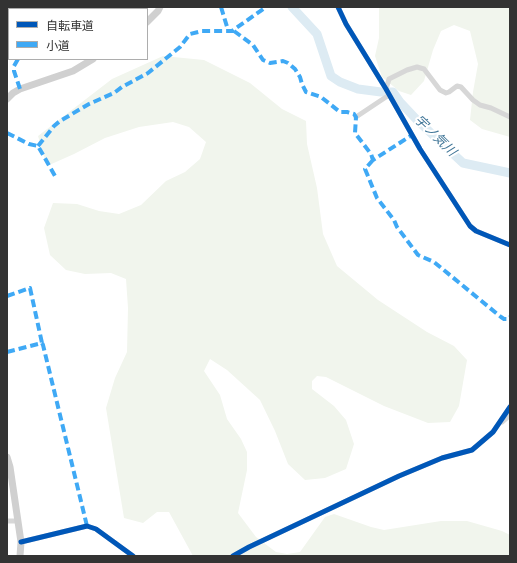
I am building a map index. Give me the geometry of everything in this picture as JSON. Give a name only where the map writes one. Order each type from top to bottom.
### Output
[{"type":"main road","points":[[148,21],[160,7]]},
{"type":"main road","points":[[7,99],[20,89],[73,71],[91,60]]},
{"type":"main road","points":[[7,457],[10,467],[21,542],[20,556]]},
{"type":"street","points":[[338,7],[346,24],[386,89],[420,149],[470,226],[476,231],[510,246]]},
{"type":"street","points":[[386,89],[389,79],[407,70],[417,68],[424,69],[440,90],[446,93],[457,86],[461,87],[472,100],[510,117]]},
{"type":"street","points":[[356,117],[389,95]]},
{"type":"street","points":[[498,427],[510,406]]},
{"type":"street","points":[[234,556],[249,546],[399,476],[442,458],[472,450],[510,415]]},
{"type":"street","points":[[7,521],[17,521]]},
{"type":"street","points":[[21,542],[87,526],[96,529],[133,556]]},
{"type":"shaded area","points":[[379,7],[510,7],[510,137],[482,129],[470,120],[478,64],[470,31],[454,25],[441,31],[433,50],[424,81],[411,95],[399,91],[382,77],[375,56],[379,38]]},
{"type":"shaded area","points":[[163,56],[204,60],[250,83],[282,109],[306,121],[307,144],[317,188],[323,234],[337,266],[378,300],[427,332],[454,346],[467,360],[459,406],[450,422],[428,423],[384,406],[326,377],[317,376],[312,381],[312,389],[334,406],[346,420],[354,444],[346,469],[325,478],[305,480],[288,464],[275,431],[260,400],[227,370],[210,359],[204,371],[220,395],[227,419],[241,439],[247,452],[247,470],[238,513],[256,537],[276,552],[287,554],[300,552],[325,517],[334,514],[384,530],[441,521],[467,521],[502,531],[510,535],[510,556],[193,556],[169,512],[157,512],[143,523],[124,518],[106,408],[115,378],[127,352],[128,308],[126,279],[111,273],[85,274],[66,270],[50,255],[44,228],[53,203],[77,204],[99,211],[119,214],[141,205],[166,181],[185,172],[200,159],[206,142],[189,127],[173,122],[139,127],[105,138],[47,166],[38,136],[112,79]]},
{"type":"waterway","name":"宇ノ気川","points":[[292,7],[317,34],[331,76],[340,82],[358,89],[393,92],[417,120],[463,163],[510,173]]},
{"type":"marked path","points":[[221,7],[228,30]]},
{"type":"marked path","points":[[38,146],[54,126],[60,121],[89,104],[114,93],[148,73],[180,47],[190,34],[202,31],[232,31],[266,7]]},
{"type":"marked path","points":[[234,31],[253,45],[263,60],[270,63],[283,61],[288,63],[295,69],[300,77],[306,92],[321,97],[340,112],[354,114],[356,117],[355,133],[371,154],[373,160],[412,135]]},
{"type":"marked path","points":[[17,60],[14,66],[14,71],[20,89]]},
{"type":"marked path","points":[[7,133],[29,144],[38,146],[55,176]]},
{"type":"marked path","points":[[373,160],[365,169],[377,198],[418,255],[434,262],[501,317],[504,319],[508,319],[510,317]]},
{"type":"marked path","points":[[7,296],[30,288],[42,343]]},
{"type":"marked path","points":[[7,352],[42,343],[43,345],[87,526]]},
{"type":"cycle path","points":[[338,7],[346,24],[386,89],[420,149],[470,226],[476,231],[510,245]]},
{"type":"cycle path","points":[[233,556],[399,476],[442,458],[472,450],[493,432],[510,407]]},
{"type":"cycle path","points":[[21,542],[87,526],[96,529],[133,556]]}]
